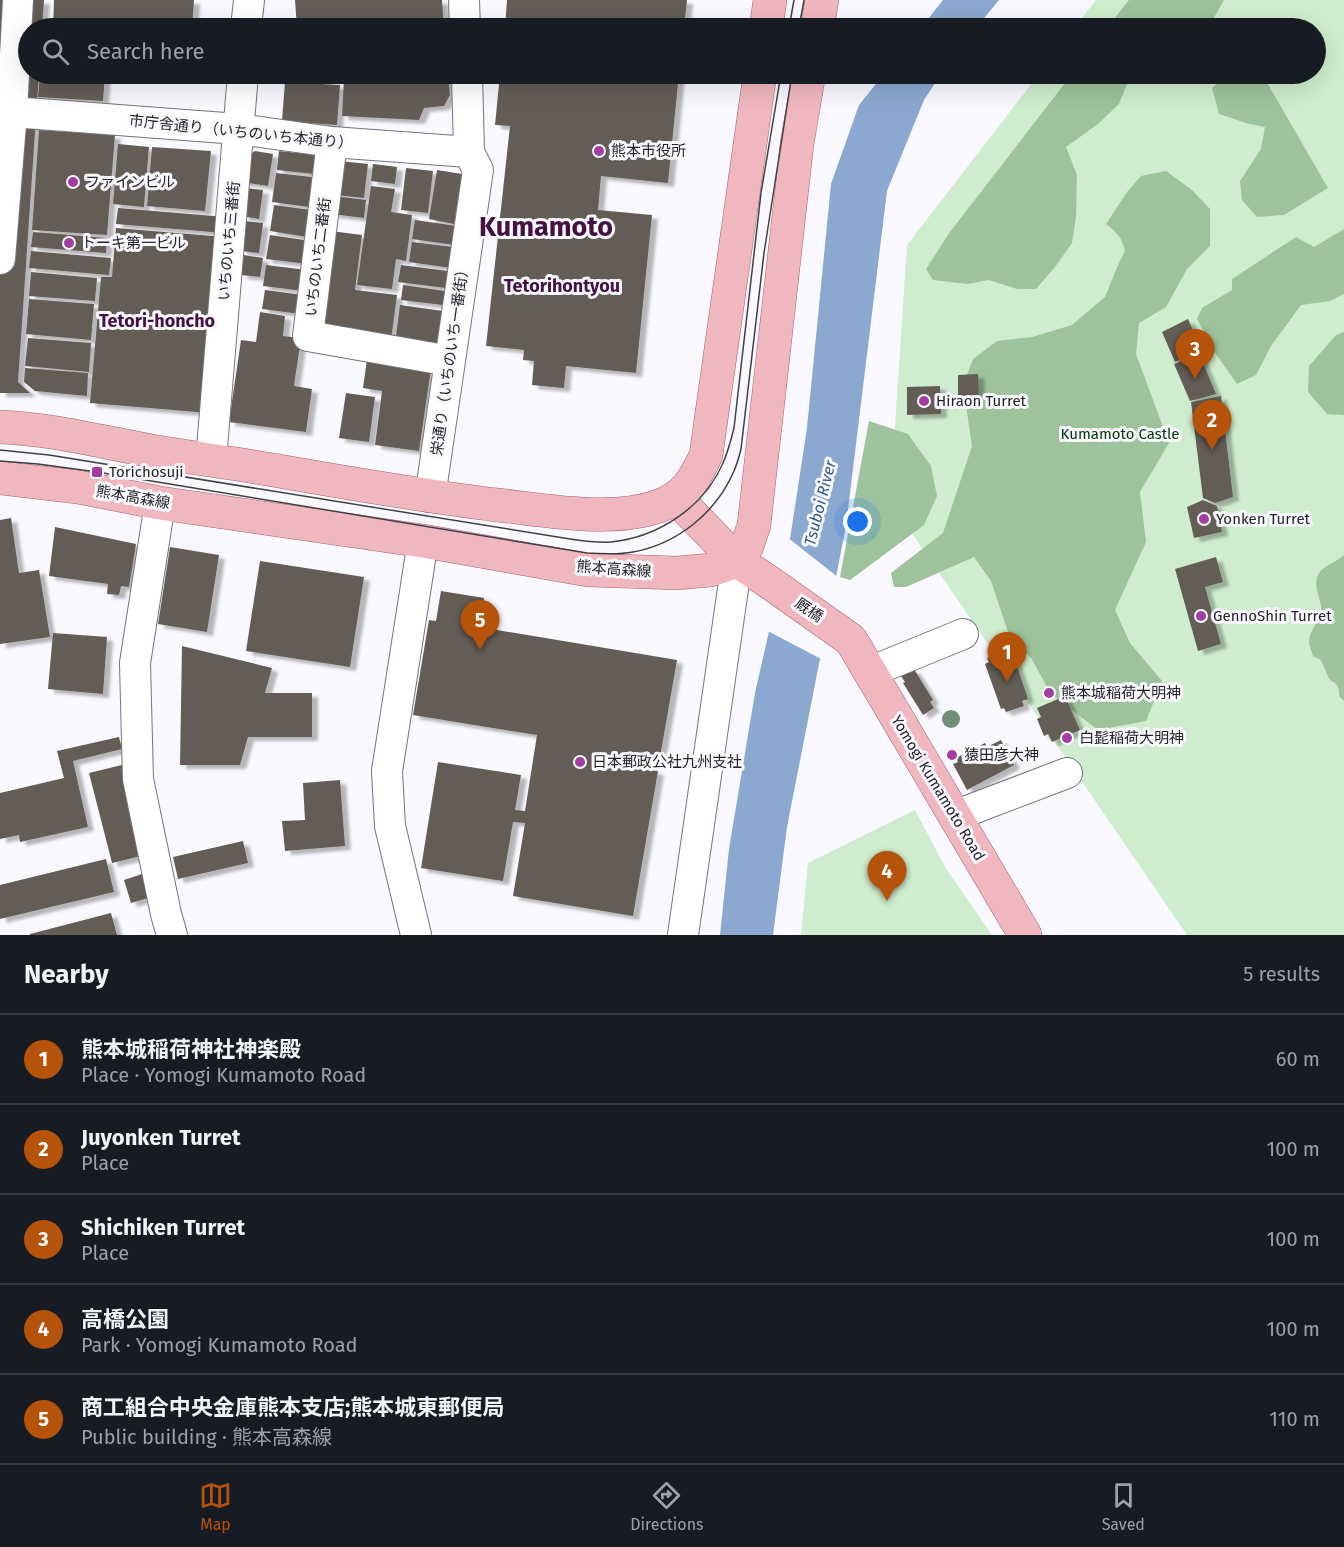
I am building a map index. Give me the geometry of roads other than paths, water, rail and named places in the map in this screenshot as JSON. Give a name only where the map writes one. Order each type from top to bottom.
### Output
[{"type":"main road","points":[[767,18],[770,0]]},
{"type":"main road","points":[[819,18],[822,0]]},
{"type":"main road","points":[[0,427],[30,428],[152,451],[430,496],[570,513],[622,514],[660,506],[676,498],[686,489],[696,477],[706,455],[758,84]]},
{"type":"main road","points":[[737,561],[747,546],[754,525],[797,144],[807,84]]},
{"type":"main road","name":"熊本高森線","points":[[0,478],[78,487],[160,503],[423,541],[588,570],[677,573],[711,570],[737,561]]},
{"type":"main road","name":"厩橋","points":[[676,498],[737,561],[851,640]]},
{"type":"main road","name":"Yomogi Kumamoto Road","points":[[851,640],[1025,935]]},
{"type":"street","points":[[0,259],[6,113],[18,0]]},
{"type":"street","points":[[247,18],[249,0]]},
{"type":"street","points":[[464,0],[465,18]]},
{"type":"street","name":"いちのいち三番街","points":[[212,460],[242,84]]},
{"type":"street","name":"栄通り（いちのいち一番街）","points":[[430,496],[478,170],[469,152],[467,84]]},
{"type":"street","name":"市庁舎通り（いちのいち本通り）","points":[[6,113],[238,129],[332,142],[469,152]]},
{"type":"street","name":"いちのいち二番街","points":[[332,142],[308,336],[450,361]]},
{"type":"street","points":[[160,503],[135,663],[138,779],[172,935]]},
{"type":"street","points":[[416,935],[390,826],[387,771],[423,541]]},
{"type":"street","points":[[683,935],[737,561]]},
{"type":"street","points":[[870,672],[963,634]]},
{"type":"street","points":[[956,818],[970,810],[1067,773]]},
{"type":"water","points":[[943,0],[999,0],[984,18],[929,18]]},
{"type":"water","name":"Tsuboi River","points":[[876,84],[934,84],[924,100],[887,191],[846,526],[787,827],[773,935],[720,935],[729,849],[755,693],[790,539],[807,428],[831,184],[859,105]]},
{"type":"tram line","points":[[791,18],[794,0]]},
{"type":"tram line","points":[[801,18],[804,0]]},
{"type":"tram line","points":[[0,450],[49,455],[586,541],[611,542],[646,534],[678,517],[704,493],[715,479],[732,437],[761,193],[779,84]]},
{"type":"tram line","points":[[0,461],[97,472],[587,553],[627,553],[665,542],[693,524],[717,500],[734,471],[741,449],[764,253],[790,84]]},
{"type":"place","name":"熊本市役所","points":[[599,151]]},
{"type":"place","name":"ファインビル","points":[[73,182]]},
{"type":"place","name":"トーキ第一ビル","points":[[69,243]]},
{"type":"place","name":"Shichiken Turret","points":[[1195,379]]},
{"type":"place","name":"Hiraon Turret","points":[[924,401]]},
{"type":"place","name":"Juyonken Turret","points":[[1212,450]]},
{"type":"place","name":"Torichosuji","points":[[97,472]]},
{"type":"place","name":"Yonken Turret","points":[[1204,519]]},
{"type":"place","name":"GennoShin Turret","points":[[1201,616]]},
{"type":"place","name":"商工組合中央金庫熊本支店;熊本城東郵便局","points":[[480,650]]},
{"type":"place","name":"熊本城稲荷神社神楽殿","points":[[1007,682]]},
{"type":"place","name":"熊本城稲荷大明神","points":[[1049,693]]},
{"type":"place","name":"白髭稲荷大明神","points":[[1067,738]]},
{"type":"place","name":"猿田彦大神","points":[[952,755]]},
{"type":"place","name":"日本郵政公社九州支社","points":[[580,762]]},
{"type":"place","name":"高橋公園","points":[[887,901]]},
{"type":"district","name":"Kumamoto","points":[[546,227]]},
{"type":"district","name":"Tetorihontyou","points":[[562,286]]},
{"type":"district","name":"Tetori-honcho","points":[[157,321]]},
{"type":"park label","name":"Kumamoto Castle","points":[[1120,434]]}]
